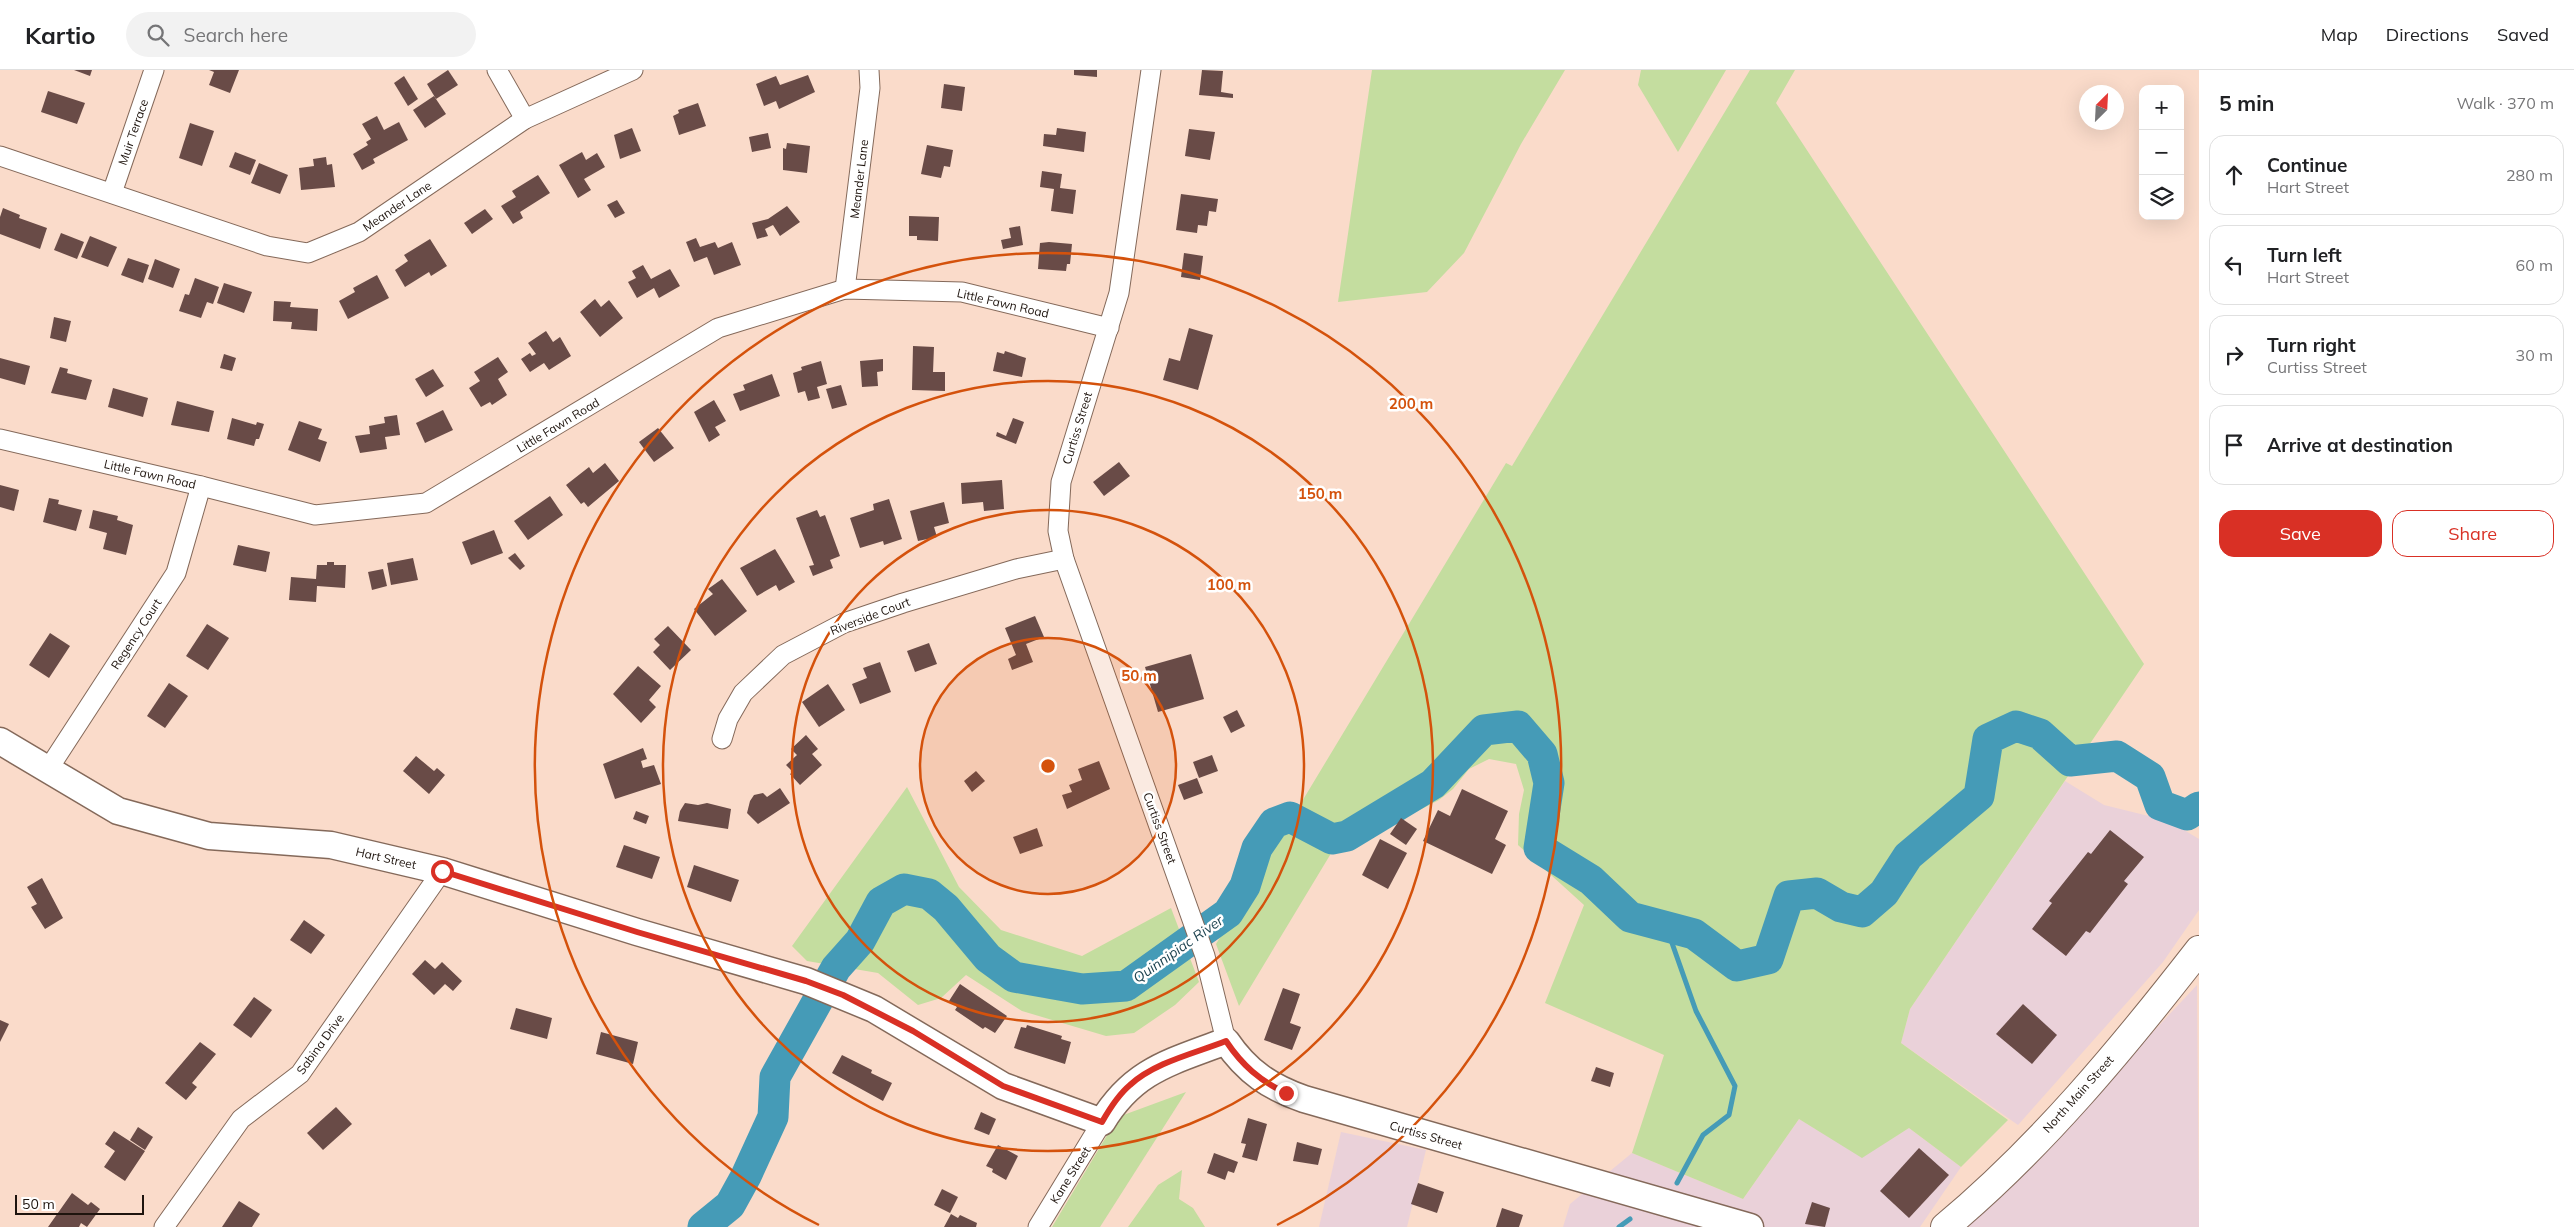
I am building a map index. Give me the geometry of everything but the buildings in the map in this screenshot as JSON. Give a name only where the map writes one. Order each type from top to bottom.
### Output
[{"type":"highway","name":"North Main Street","points":[[1945,1227],[2012,1166],[2075,1099],[2199,950]]},
{"type":"street","name":"Muir Terrace","points":[[112,193],[154,70]]},
{"type":"street","points":[[497,70],[524,119]]},
{"type":"street","name":"Meander Lane","points":[[0,156],[267,246],[308,253],[359,232],[524,119],[633,70]]},
{"type":"street","name":"Meander Lane","points":[[845,288],[870,88],[869,70]]},
{"type":"street","name":"Curtiss Street","points":[[1151,70],[1128,241],[1119,293],[1068,453],[1061,482],[1058,531],[1064,559],[1205,956],[1226,1041],[1243,1064],[1260,1079],[1304,1099],[1750,1227]]},
{"type":"street","name":"Little Fawn Road","points":[[0,439],[201,486],[315,516],[426,503],[718,328],[845,288],[962,292],[1109,328]]},
{"type":"street","name":"Regency Court","points":[[47,771],[176,573],[201,486]]},
{"type":"street","name":"Riverside Court","points":[[722,739],[728,719],[743,693],[783,655],[844,623],[903,602],[1016,569],[1064,559]]},
{"type":"street","name":"Hart Street","points":[[0,741],[47,771],[118,811],[209,836],[331,845],[442,871],[637,932],[806,981],[843,995],[913,1031],[1003,1086],[1102,1122]]},
{"type":"street","name":"Sabina Drive","points":[[164,1227],[241,1119],[300,1074],[442,871]]},
{"type":"street","points":[[1102,1122],[1114,1102],[1131,1084],[1174,1061],[1226,1041]]},
{"type":"street","name":"Kane Street","points":[[1038,1227],[1102,1122]]},
{"type":"shaded area","points":[[2065,781],[2104,805],[2169,821],[2199,839],[2199,910],[2163,962],[2018,1125],[1901,1043],[1910,1009]]},
{"type":"shaded area","points":[[2197,985],[2199,1227],[1957,1227],[2029,1164]]},
{"type":"shaded area","points":[[1799,1119],[1862,1157],[1909,1128],[1961,1167],[1920,1227],[1563,1227],[1570,1204],[1632,1153],[1743,1199]]},
{"type":"shaded area","points":[[1341,1132],[1426,1150],[1407,1227],[1319,1227]]},
{"type":"green space","points":[[1372,70],[1565,70],[1521,144],[1464,253],[1427,292],[1338,302]]},
{"type":"green space","points":[[1641,70],[1726,70],[1678,152],[1638,85]]},
{"type":"green space","points":[[1750,70],[1795,70],[1776,103],[2144,664],[1910,1009],[1901,1043],[2008,1120],[1961,1167],[1909,1128],[1862,1158],[1799,1119],[1743,1199],[1632,1153],[1664,1055],[1545,1003],[1584,905],[1518,845],[1519,814],[1524,790],[1516,764],[1489,759],[1469,769],[1453,789],[1439,800],[1381,830],[1353,817],[1239,1006],[1216,944],[1506,463],[1512,466]]},
{"type":"green space","points":[[907,787],[959,887],[1001,930],[1082,956],[1171,908],[1199,982],[1175,1005],[1134,1033],[1106,1036],[1022,1011],[966,975],[941,998],[918,1005],[878,973],[807,961],[792,946]]},
{"type":"green space","points":[[1186,1092],[1100,1227],[1052,1227],[1118,1117]]},
{"type":"green space","points":[[1182,1170],[1179,1199],[1193,1208],[1205,1227],[1128,1227],[1158,1185]]},
{"type":"waterway","name":"Quinnipiac River","points":[[703,1227],[730,1205],[746,1176],[773,1117],[775,1077],[836,968],[860,941],[881,902],[904,889],[929,894],[946,908],[988,958],[1014,977],[1082,989],[1126,986],[1228,913],[1245,886],[1257,848],[1274,823],[1290,817],[1332,839],[1347,836],[1433,784],[1484,730],[1518,726],[1542,754],[1549,783],[1539,848],[1591,880],[1630,917],[1694,934],[1737,966],[1768,959],[1789,896],[1817,893],[1841,907],[1862,912],[1884,893],[1908,856],[1979,796],[1988,739],[2016,726],[2040,734],[2070,761],[2117,756],[2150,777],[2160,805],[2187,815],[2199,807]]},
{"type":"waterway","points":[[1666,926],[1696,1011],[1735,1086],[1729,1115],[1703,1135],[1677,1183]]},
{"type":"waterway","points":[[1619,1227],[1630,1219]]},
{"type":"route","points":[[442,871],[637,932],[806,981],[843,995],[874,1009],[913,1031],[977,1072],[1003,1086],[1030,1098],[1067,1108],[1102,1122],[1114,1102],[1131,1084],[1152,1071],[1174,1061],[1226,1041],[1249,1070],[1271,1086],[1286,1093]]}]
